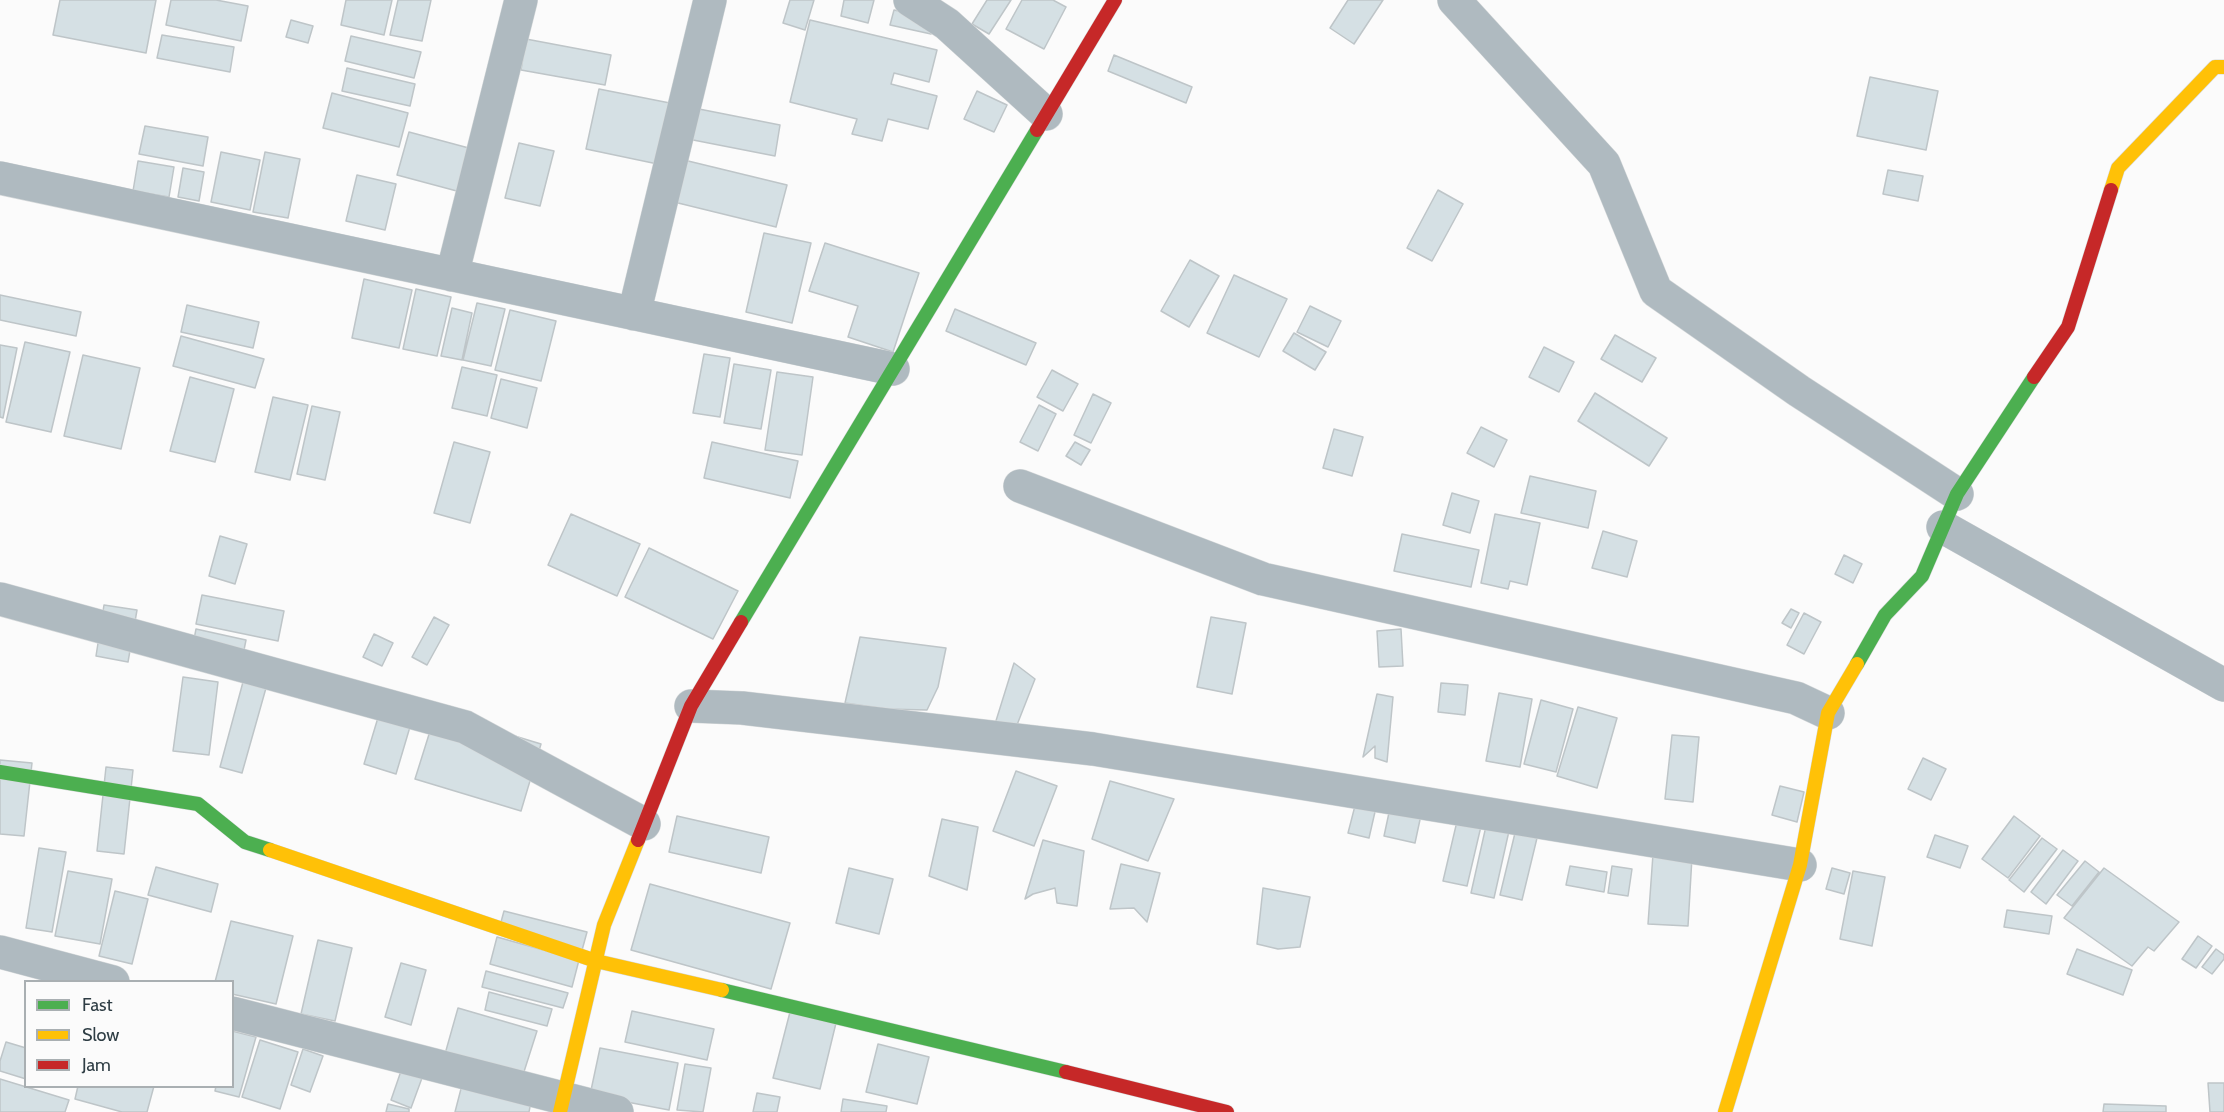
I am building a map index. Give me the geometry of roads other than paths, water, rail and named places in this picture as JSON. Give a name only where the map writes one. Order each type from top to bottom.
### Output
[{"type":"street","points":[[452,275],[521,0]]},
{"type":"street","points":[[634,314],[710,0]]},
{"type":"street","points":[[910,0],[947,24],[1046,114]]},
{"type":"street","points":[[561,1105],[604,926],[691,706],[1115,0]]},
{"type":"street","points":[[1454,0],[1604,164],[1656,291],[1799,391],[1957,494]]},
{"type":"street","points":[[1725,1112],[1800,865],[1828,713],[1885,615],[1922,576],[1957,494],[2068,327],[2118,168],[2215,67],[2224,67]]},
{"type":"street","points":[[0,178],[893,369]]},
{"type":"street","points":[[1020,486],[1263,579],[1796,698],[1828,713]]},
{"type":"street","points":[[1943,527],[2224,686]]},
{"type":"street","points":[[0,599],[465,727],[644,824]]},
{"type":"street","points":[[691,706],[742,708],[1093,749],[1800,865]]},
{"type":"street","points":[[0,772],[198,804],[245,842],[596,962],[912,1034],[1227,1112]]},
{"type":"street","points":[[0,952],[109,980]]},
{"type":"street","points":[[234,1013],[561,1105],[618,1112]]}]
